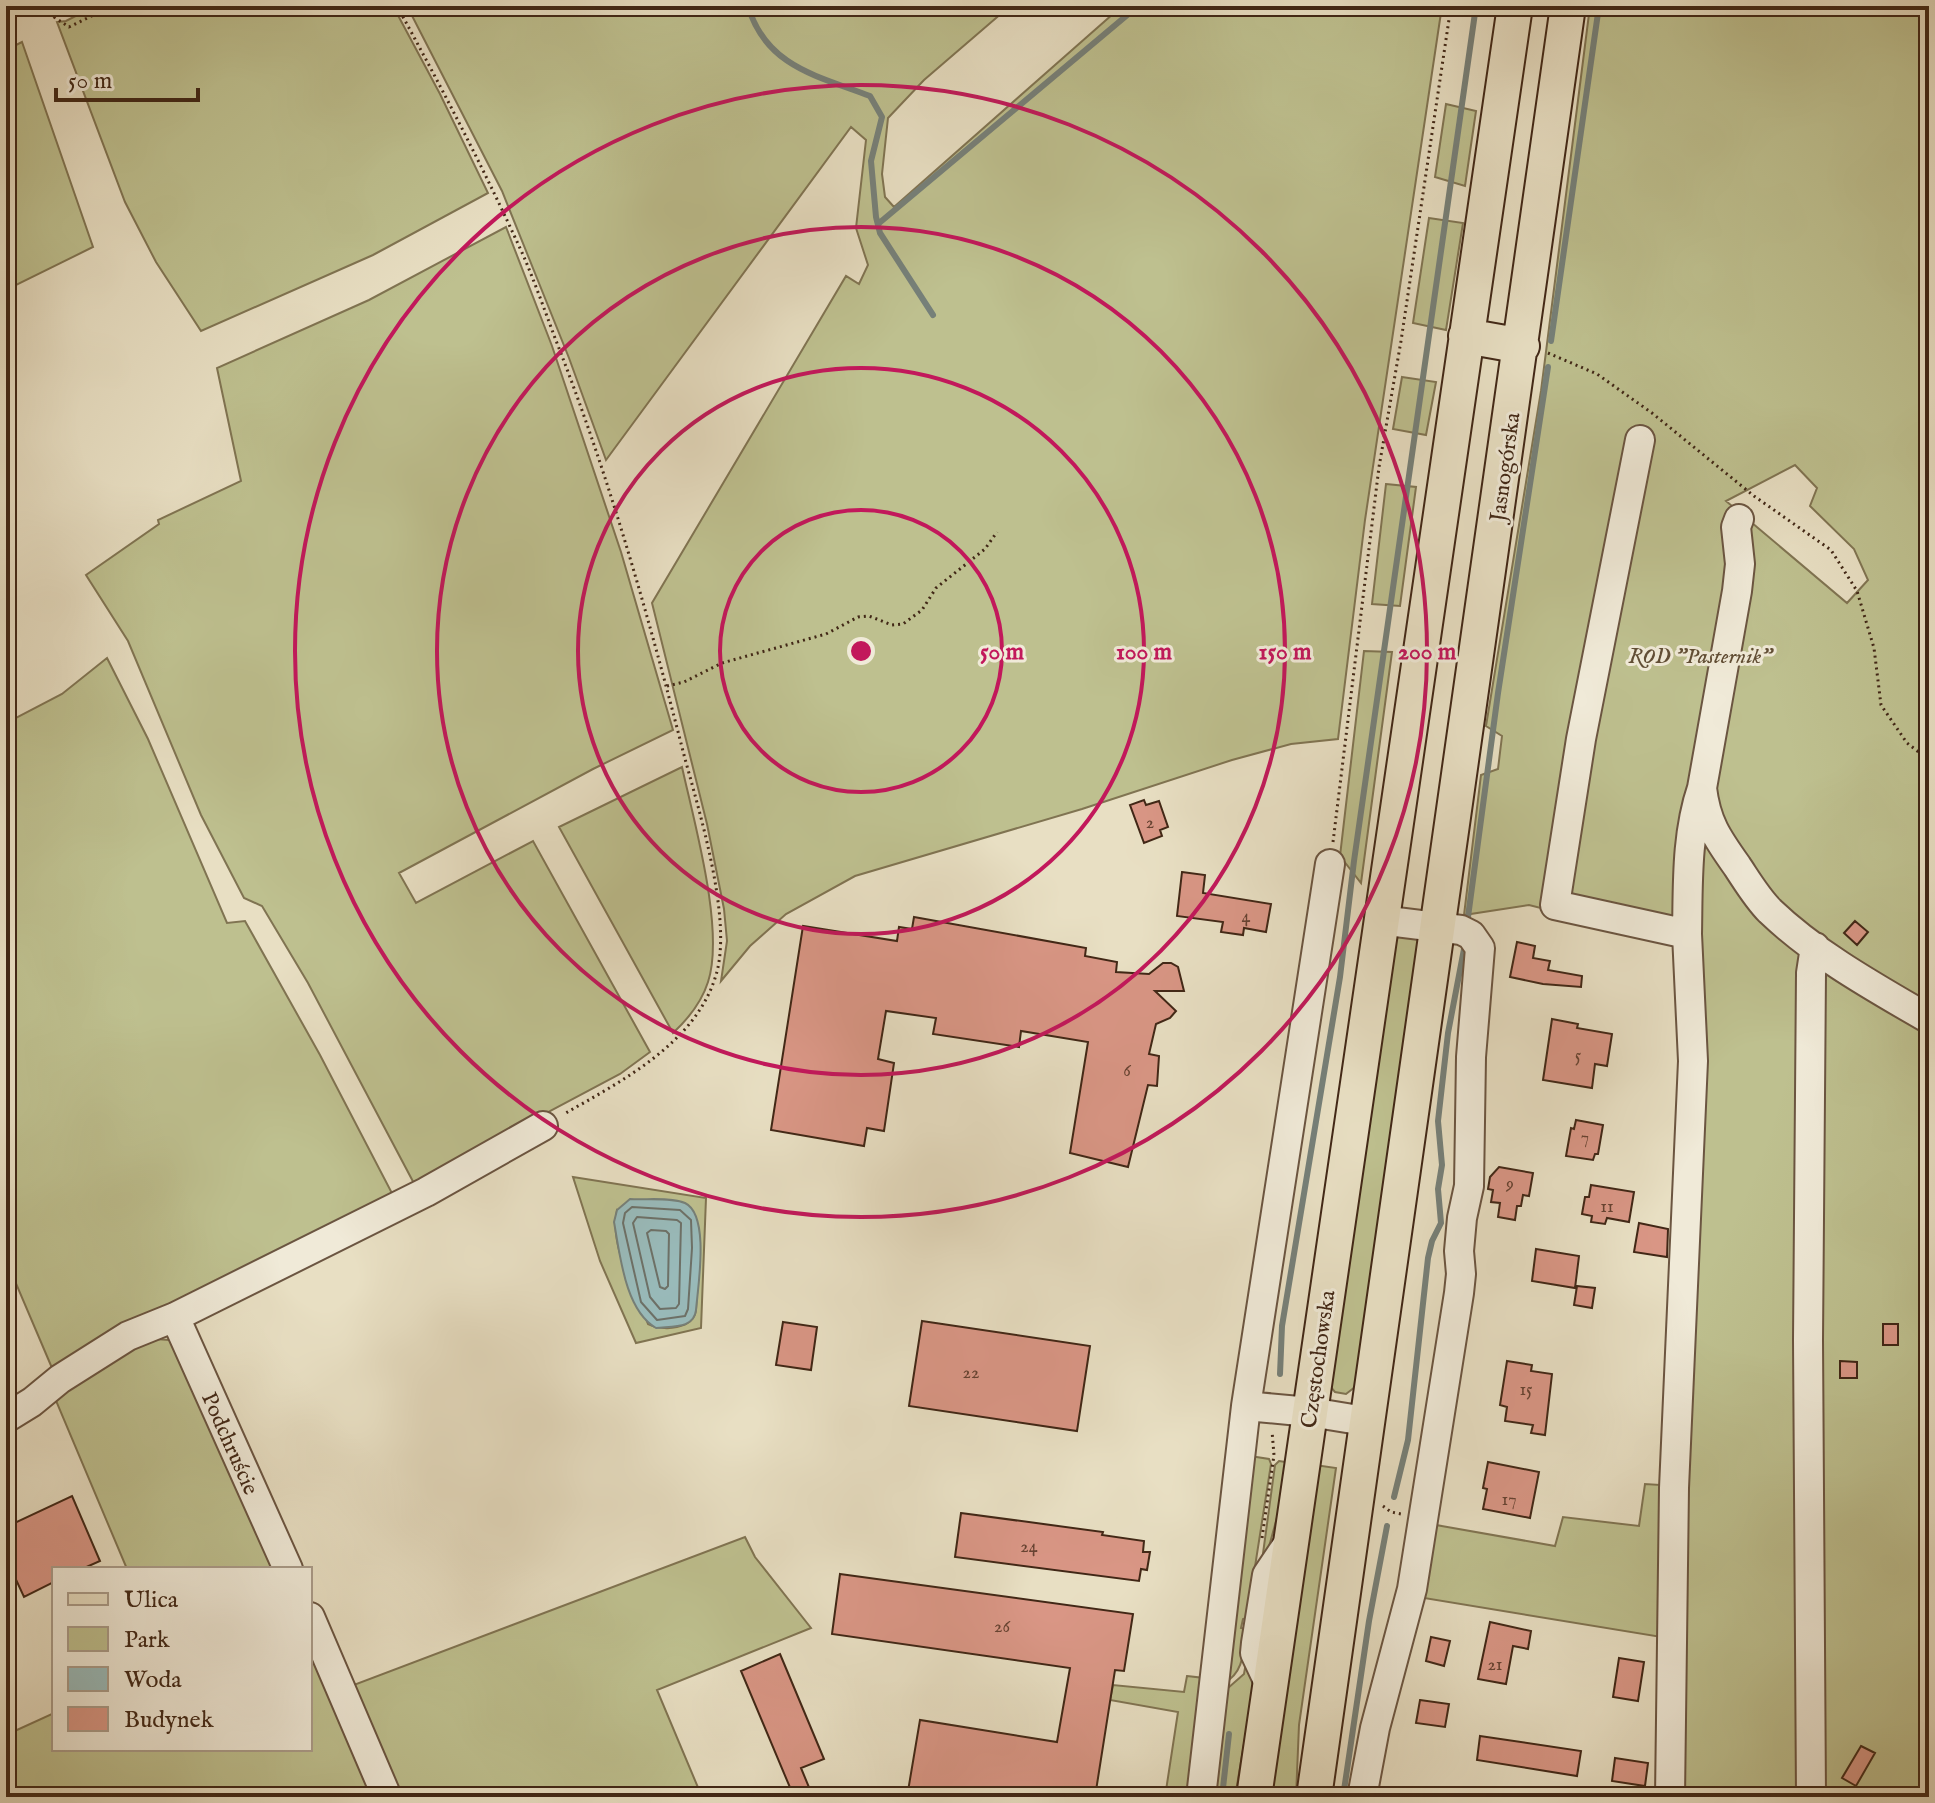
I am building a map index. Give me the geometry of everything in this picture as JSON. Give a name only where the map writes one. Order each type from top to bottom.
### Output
[{"type":"main road","points":[[1380,920],[1515,6]]},
{"type":"main road","name":"Jasnogórska","points":[[1437,927],[1568,6]]},
{"type":"main road","points":[[1466,336],[1522,346]]},
{"type":"main road","name":"Częstochowska","points":[[1254,1797],[1380,920]]},
{"type":"main road","points":[[1314,1797],[1437,927]]},
{"type":"street","points":[[1640,440],[1581,739],[1555,905],[1687,934]]},
{"type":"street","points":[[1670,1797],[1674,1488],[1693,1061],[1687,934],[1689,850],[1737,591],[1740,564],[1736,527],[1739,519]]},
{"type":"street","points":[[1702,788],[1704,808],[1713,834],[1767,909],[1872,987],[1929,1019]]},
{"type":"street","points":[[1201,1797],[1246,1406],[1330,864]]},
{"type":"street","points":[[1362,1797],[1375,1728],[1412,1589],[1444,1400],[1461,1274],[1459,1251],[1462,1218],[1469,1186],[1471,1057],[1480,948],[1471,935],[1461,930],[1380,920]]},
{"type":"street","points":[[1811,1797],[1808,1340],[1811,973],[1815,947]]},
{"type":"street","points":[[6,1418],[128,1336],[175,1317],[426,1192],[543,1126]]},
{"type":"street","name":"Podchruście","points":[[175,1317],[287,1567]]},
{"type":"street","points":[[1246,1406],[1365,1421]]},
{"type":"street","points":[[312,1622],[387,1797]]},
{"type":"path","points":[[49,6],[54,17],[69,27],[112,6]]},
{"type":"path","points":[[397,6],[444,92],[524,258],[580,402],[666,686],[705,833],[722,941],[718,971],[702,1007],[674,1040],[620,1081],[543,1126]]},
{"type":"path","points":[[1330,864],[1379,467],[1404,326],[1451,6]]},
{"type":"path","points":[[666,686],[684,682],[722,663],[826,634],[858,617],[869,616],[892,625],[903,624],[922,610],[936,588],[985,549],[997,532]]},
{"type":"green space","points":[[95,6],[393,6],[488,193],[373,255],[201,331],[156,262],[125,202],[57,22],[66,21]]},
{"type":"green space","points":[[407,6],[1010,6],[924,80],[888,118],[882,174],[885,197],[894,207],[1122,6],[1442,6],[1365,520],[1338,739],[1291,744],[1232,760],[1082,809],[855,876],[786,914],[750,946],[721,981],[727,941],[724,909],[707,824],[652,603],[846,276],[859,284],[868,265],[856,228],[866,140],[851,127],[606,460],[502,191]]},
{"type":"green space","points":[[1459,6],[1494,6],[1493,16],[1458,13]]},
{"type":"green space","name":"ROD \"Pasternik\"","points":[[1590,6],[1929,6],[1929,1797],[1672,1797],[1674,1639],[1418,1597],[1436,1525],[1555,1546],[1563,1517],[1639,1526],[1645,1484],[1676,1486],[1680,943],[1529,905],[1464,915],[1481,775],[1498,769],[1502,736],[1486,726],[1541,391]],"holes":[[[1795,465],[1817,488],[1810,506],[1854,549],[1868,580],[1847,603],[1726,501]]]},
{"type":"green space","points":[[22,42],[93,247],[6,290],[6,57],[12,53],[10,48]]},
{"type":"green space","points":[[1446,104],[1476,111],[1465,186],[1435,177]]},
{"type":"green space","points":[[1429,218],[1463,223],[1446,330],[1413,323]]},
{"type":"green space","points":[[506,227],[552,346],[621,552],[673,730],[593,769],[399,873],[416,903],[533,841],[650,1052],[620,1074],[533,1120],[417,1189],[308,983],[262,906],[244,898],[201,815],[128,641],[86,575],[159,524],[158,520],[241,481],[217,368],[369,300]]},
{"type":"green space","points":[[1402,377],[1436,382],[1426,435],[1393,429]]},
{"type":"green space","points":[[1386,484],[1416,487],[1400,606],[1372,604]]},
{"type":"green space","points":[[1364,651],[1392,652],[1361,883],[1340,856]]},
{"type":"green space","points":[[107,658],[148,739],[227,923],[245,921],[395,1199],[55,1375],[6,1260],[6,723],[62,694]]},
{"type":"green space","points":[[682,767],[706,876],[713,934],[708,982],[689,1016],[673,1033],[559,827]]},
{"type":"green space","points":[[1396,938],[1421,938],[1355,1387],[1346,1394],[1335,1392],[1329,1385]]},
{"type":"green space","points":[[573,1177],[706,1198],[701,1328],[636,1343],[600,1261]],"holes":[[[617,1210],[700,1248],[694,1316],[677,1327],[662,1328],[648,1324],[620,1253]]]},
{"type":"green space","points":[[142,1338],[169,1340],[191,1359],[278,1567],[126,1567],[54,1396]]},
{"type":"green space","points":[[1250,1456],[1269,1459],[1271,1464],[1247,1618],[1243,1619],[1241,1628],[1246,1629],[1242,1660],[1236,1673],[1224,1683]]},
{"type":"green space","points":[[1279,1461],[1292,1463],[1259,1583],[1275,1465]]},
{"type":"green space","points":[[1315,1465],[1336,1468],[1299,1725],[1296,1797],[1267,1797]]},
{"type":"green space","points":[[745,1537],[755,1557],[811,1628],[657,1690],[702,1797],[399,1797],[351,1686]]},
{"type":"green space","points":[[1249,1645],[1254,1685],[1235,1797],[1214,1797],[1228,1688],[1244,1674]]},
{"type":"green space","points":[[312,1648],[369,1784],[365,1790],[348,1797],[6,1797],[6,1735],[52,1714],[52,1751],[312,1751]]},
{"type":"green space","points":[[1187,1676],[1204,1678],[1190,1797],[1165,1797],[1178,1712],[1110,1700],[1113,1685],[1184,1692]]},
{"type":"water","points":[[630,1199],[673,1200],[685,1203],[693,1210],[698,1221],[701,1252],[696,1310],[687,1324],[656,1328],[646,1320],[631,1295],[614,1222],[617,1210]]},
{"type":"building","points":[[1144,800],[1146,805],[1159,801],[1168,827],[1160,830],[1162,836],[1144,843],[1130,805]]},
{"type":"building","points":[[1182,872],[1205,875],[1203,893],[1271,904],[1266,932],[1244,928],[1243,935],[1221,932],[1223,922],[1177,916]]},
{"type":"building","points":[[914,917],[1086,948],[1085,956],[1117,962],[1116,972],[1149,974],[1163,963],[1178,967],[1184,991],[1155,991],[1176,1011],[1170,1018],[1156,1024],[1149,1054],[1159,1056],[1157,1086],[1148,1085],[1128,1167],[1070,1153],[1088,1042],[1021,1031],[1019,1047],[933,1034],[936,1018],[886,1011],[878,1059],[894,1063],[884,1131],[867,1128],[864,1146],[771,1130],[803,926],[897,941],[899,927],[912,929]]},
{"type":"building","points":[[1855,921],[1868,932],[1857,945],[1844,933]]},
{"type":"building","points":[[1517,942],[1535,946],[1533,958],[1550,961],[1548,970],[1582,976],[1581,987],[1510,977]]},
{"type":"building","points":[[1552,1019],[1578,1024],[1577,1028],[1612,1034],[1607,1066],[1595,1064],[1592,1088],[1543,1080]]},
{"type":"building","points":[[1576,1120],[1603,1125],[1598,1154],[1593,1160],[1566,1156],[1571,1128],[1574,1129]]},
{"type":"building","points":[[1499,1167],[1533,1173],[1529,1196],[1523,1195],[1515,1220],[1498,1217],[1500,1203],[1491,1202],[1493,1190],[1488,1189],[1490,1177]]},
{"type":"building","points":[[1591,1185],[1634,1192],[1629,1222],[1607,1218],[1605,1224],[1591,1222],[1592,1216],[1582,1214]]},
{"type":"building","points":[[1639,1223],[1668,1229],[1667,1257],[1634,1252]]},
{"type":"building","points":[[1536,1249],[1579,1256],[1575,1288],[1532,1281]]},
{"type":"building","points":[[1577,1286],[1595,1288],[1592,1308],[1574,1305]]},
{"type":"building","points":[[922,1321],[1090,1346],[1077,1431],[909,1406]]},
{"type":"building","points":[[783,1322],[817,1327],[811,1370],[776,1365]]},
{"type":"building","points":[[1883,1324],[1898,1324],[1898,1345],[1883,1345]]},
{"type":"building","points":[[1507,1361],[1532,1365],[1531,1371],[1552,1374],[1545,1435],[1531,1433],[1533,1425],[1505,1421],[1507,1407],[1500,1405]]},
{"type":"building","points":[[1840,1361],[1857,1362],[1857,1378],[1840,1378]]},
{"type":"building","points":[[1488,1462],[1539,1472],[1530,1518],[1483,1509]]},
{"type":"building","points":[[72,1496],[100,1561],[86,1567],[52,1567],[52,1583],[24,1597],[6,1558],[6,1527]]},
{"type":"building","points":[[961,1513],[1103,1532],[1102,1535],[1144,1541],[1143,1552],[1150,1552],[1147,1570],[1141,1569],[1139,1581],[955,1557]]},
{"type":"building","points":[[840,1574],[1133,1614],[1124,1671],[1115,1670],[1095,1797],[907,1797],[920,1720],[1057,1742],[1070,1668],[832,1634]]},
{"type":"building","points":[[1490,1622],[1531,1631],[1528,1649],[1513,1646],[1506,1684],[1478,1679]]},
{"type":"building","points":[[1431,1637],[1450,1641],[1444,1666],[1426,1661]]},
{"type":"building","points":[[780,1654],[824,1759],[801,1768],[813,1797],[794,1797],[741,1671]]},
{"type":"building","points":[[1619,1658],[1644,1662],[1638,1701],[1613,1697]]},
{"type":"building","points":[[1420,1700],[1449,1704],[1445,1727],[1416,1723]]},
{"type":"building","points":[[1480,1736],[1581,1751],[1577,1776],[1477,1760]]},
{"type":"building","points":[[1861,1746],[1875,1753],[1856,1786],[1842,1778]]},
{"type":"building","points":[[1615,1758],[1648,1763],[1645,1786],[1612,1781]]},
{"type":"waterway","points":[[748,6],[756,27],[781,56],[813,75],[870,96],[882,117],[871,161],[880,233],[933,315]]},
{"type":"waterway","points":[[878,224],[1138,6]]},
{"type":"waterway","points":[[1280,1374],[1282,1326],[1340,977],[1476,6]]},
{"type":"waterway","points":[[1551,341],[1599,6]]},
{"type":"waterway","points":[[1468,917],[1498,693],[1548,367]]},
{"type":"waterway","points":[[1394,1497],[1408,1440],[1428,1258],[1441,1223],[1438,1189],[1442,1165],[1438,1121],[1448,1033],[1464,949]]},
{"type":"waterway","points":[[1343,1797],[1369,1621],[1387,1526]]},
{"type":"waterway","points":[[1222,1797],[1229,1734]]}]
